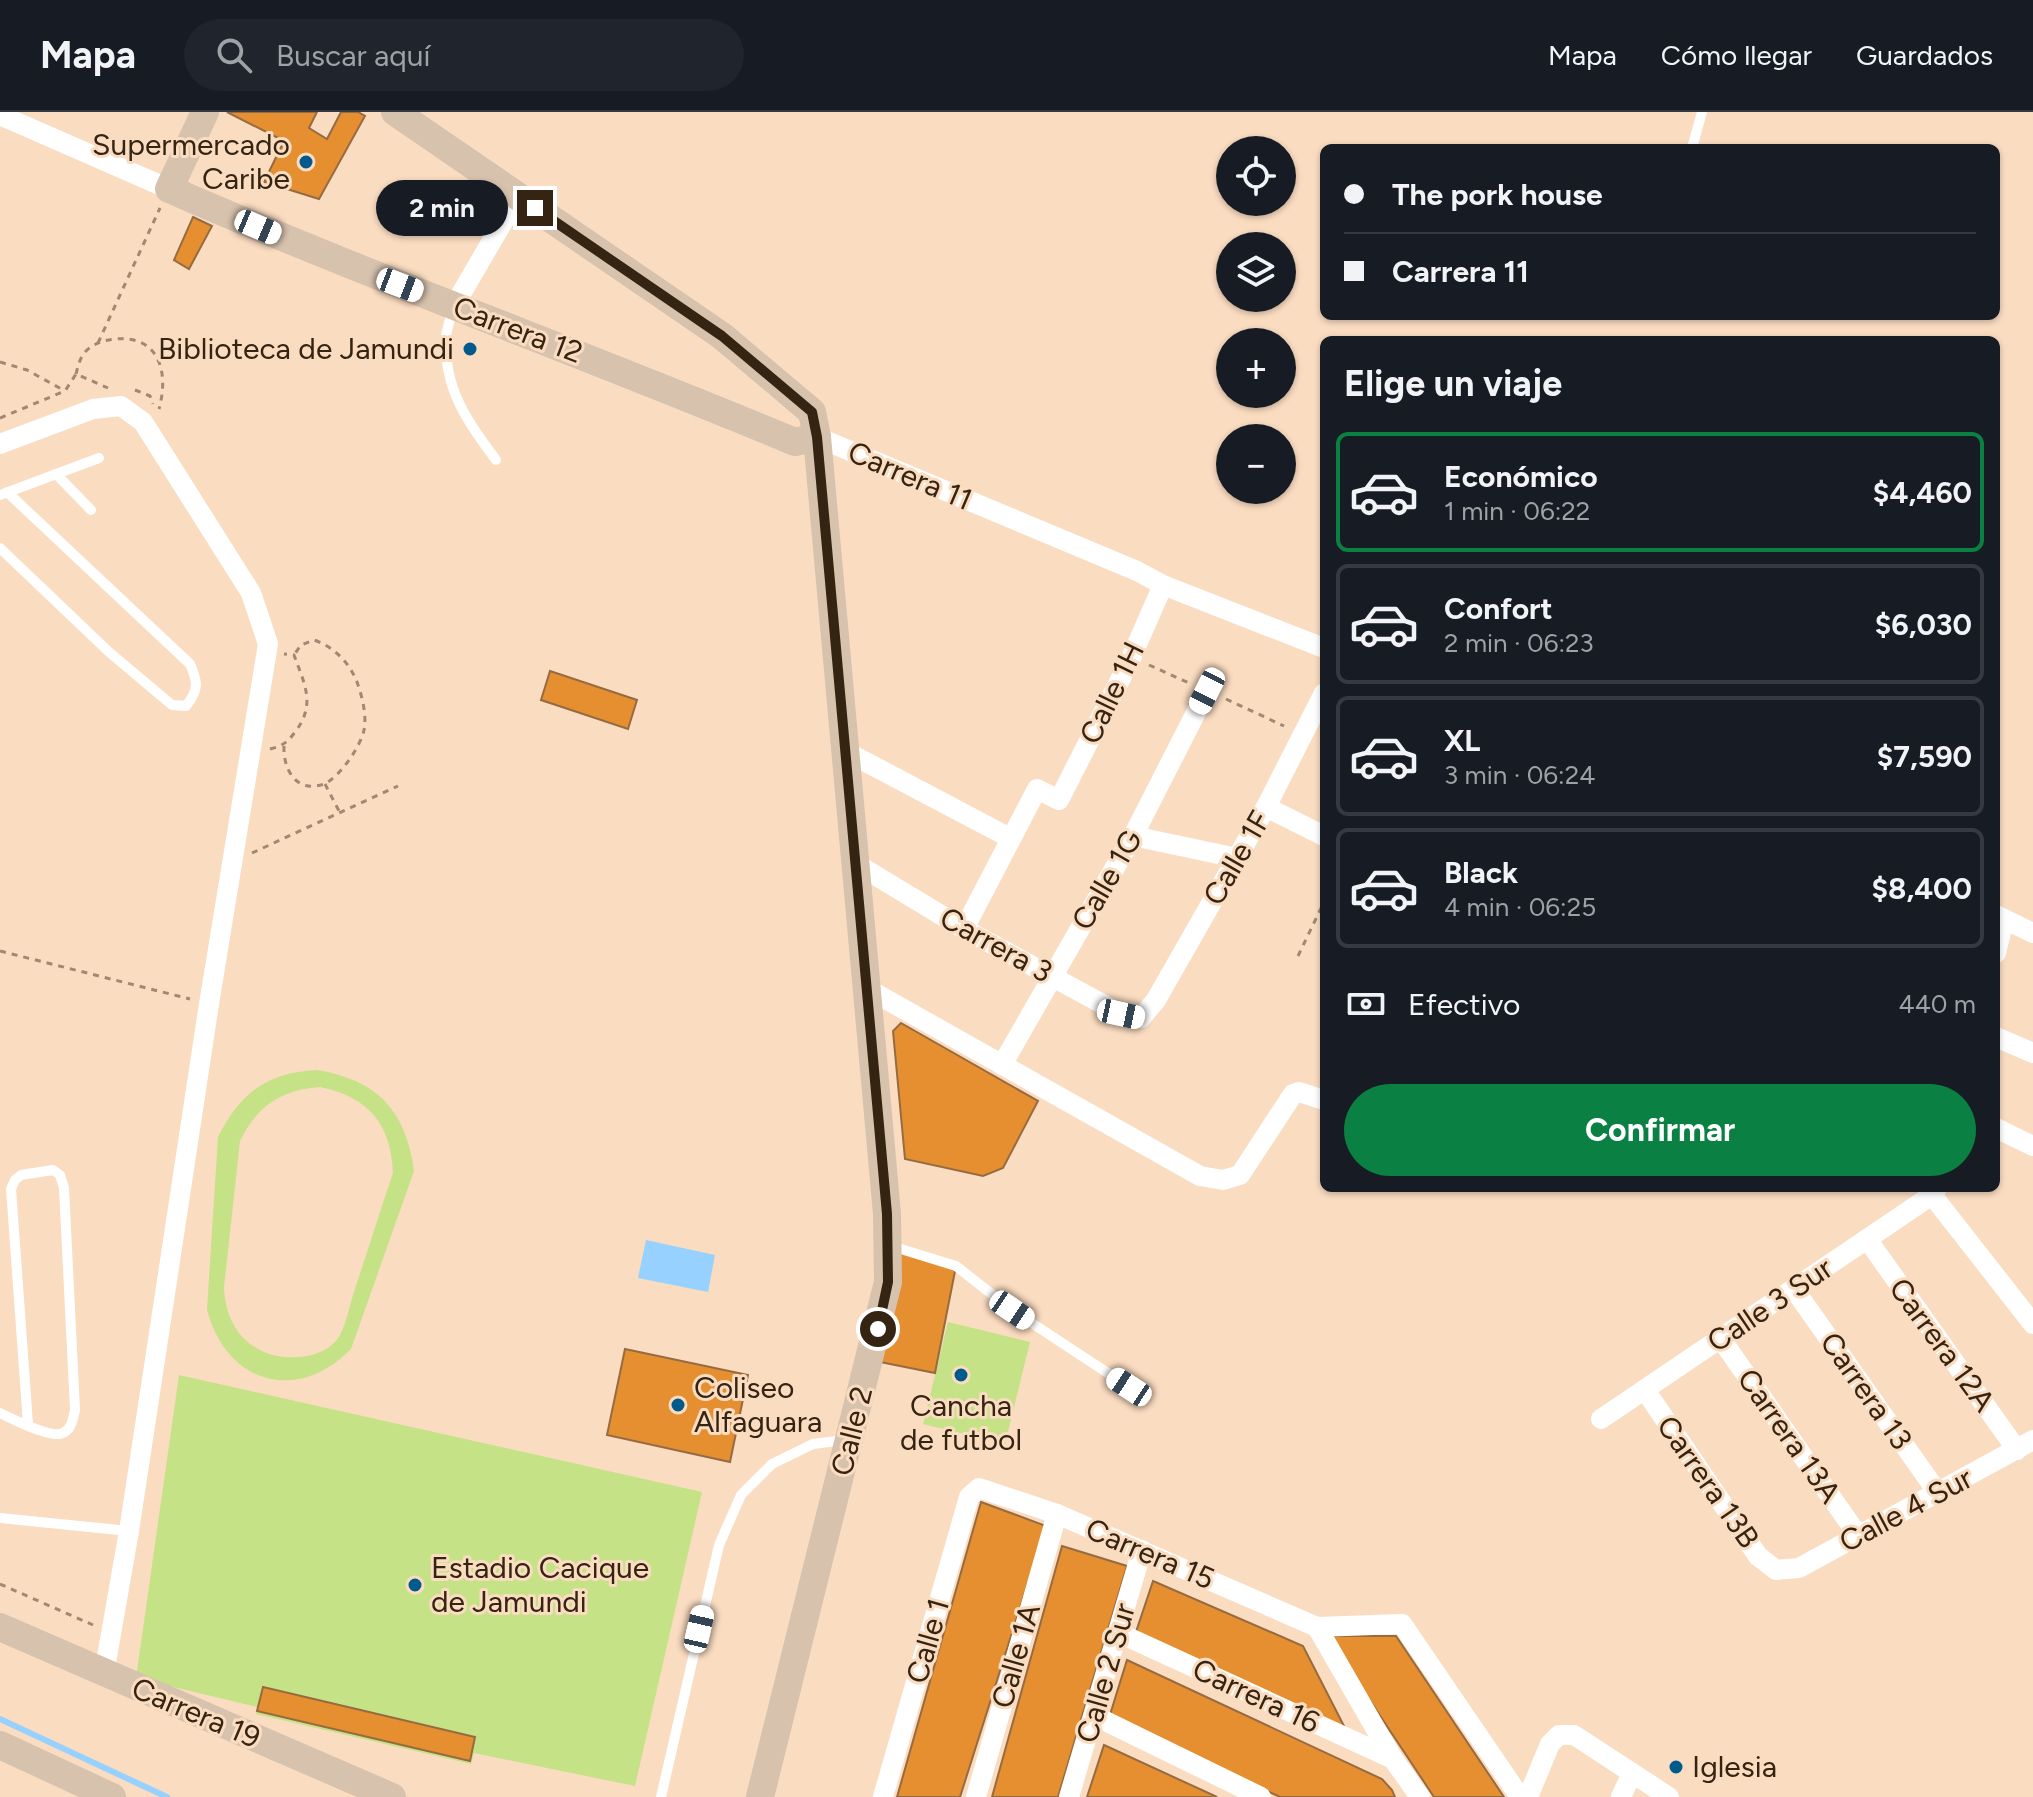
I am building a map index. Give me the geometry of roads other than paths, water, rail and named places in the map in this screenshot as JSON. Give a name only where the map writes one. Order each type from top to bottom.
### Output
[{"type":"main road","points":[[169,189],[205,112]]},
{"type":"main road","name":"Carrera 11","points":[[395,112],[722,336],[812,412],[817,437]]},
{"type":"main road","name":"Carrera 12","points":[[169,189],[373,275],[597,360],[795,442],[817,437]]},
{"type":"main road","name":"Calle 2","points":[[760,1797],[888,1282],[887,1214],[817,437]]},
{"type":"main road","name":"Carrera 19","points":[[0,1627],[392,1797]]},
{"type":"main road","points":[[0,1745],[112,1797]]},
{"type":"street","name":"Carrera 12","points":[[0,115],[169,189]]},
{"type":"street","points":[[454,306],[518,196]]},
{"type":"street","points":[[0,444],[93,409],[120,395],[143,422],[251,593],[268,644],[104,1674]]},
{"type":"street","name":"Carrera 11","points":[[817,437],[1137,571],[1163,585],[1320,646]]},
{"type":"street","name":"Calle 1H","points":[[1010,838],[1037,789],[1059,800],[1131,658],[1163,585]]},
{"type":"street","name":"Calle 1G","points":[[1002,1065],[1133,836],[1207,691]]},
{"type":"street","name":"Calle 1F","points":[[1141,1018],[1156,1000],[1266,807],[1320,701]]},
{"type":"street","points":[[845,751],[1010,838],[964,929]]},
{"type":"street","points":[[1266,807],[1320,834]]},
{"type":"street","points":[[1133,836],[1237,858]]},
{"type":"street","name":"Carrera 3","points":[[855,863],[964,929],[1121,1014],[1141,1018]]},
{"type":"street","points":[[2000,917],[2033,933]]},
{"type":"street","points":[[866,988],[1200,1176],[1223,1180],[1240,1175],[1293,1094],[1299,1092],[1320,1099]]},
{"type":"street","points":[[2000,1039],[2033,1053]]},
{"type":"street","points":[[2000,1130],[2033,1146]]},
{"type":"street","points":[[1935,1192],[2033,1324]]},
{"type":"street","name":"Calle 3 Sur","points":[[1601,1419],[1935,1192]]},
{"type":"street","name":"Carrera 12A","points":[[1867,1239],[2025,1445]]},
{"type":"street","name":"Carrera 13","points":[[1794,1289],[1938,1493]]},
{"type":"street","name":"Carrera 13A","points":[[1721,1339],[1857,1534]]},
{"type":"street","name":"Carrera 13B","points":[[1645,1390],[1758,1556],[1776,1570]]},
{"type":"street","name":"Calle 4 Sur","points":[[1776,1570],[1799,1568],[2025,1445]]},
{"type":"street","name":"Carrera 15","points":[[979,1488],[993,1490],[1057,1514],[1317,1627]]},
{"type":"street","name":"Calle 1","points":[[883,1797],[969,1497],[979,1488]]},
{"type":"street","name":"Calle 1A","points":[[976,1797],[1057,1514]]},
{"type":"street","name":"Calle 2 Sur","points":[[1069,1797],[1142,1550]]},
{"type":"street","points":[[1420,1797],[1393,1759],[1317,1627],[1402,1624],[1520,1797]]},
{"type":"street","name":"Carrera 16","points":[[1119,1633],[1393,1759]]},
{"type":"street","points":[[1095,1716],[1261,1797]]},
{"type":"street","points":[[1528,1797],[1550,1744],[1559,1735],[1574,1735],[1669,1797]]},
{"type":"street","points":[[1621,1797],[1632,1773]]},
{"type":"lane","points":[[1693,144],[1702,112]]},
{"type":"lane","points":[[454,306],[446,339],[452,386],[464,417],[496,460]]},
{"type":"lane","points":[[0,548],[109,652],[172,705],[186,706],[196,693],[197,679],[190,664],[3,493],[99,458]]},
{"type":"lane","points":[[56,474],[91,510]]},
{"type":"lane","points":[[0,1413],[51,1434],[63,1434],[71,1426],[75,1410],[64,1188],[60,1175],[53,1170],[21,1175],[11,1189],[28,1424]]},
{"type":"lane","points":[[887,1244],[956,1266],[1012,1310],[1129,1387]]},
{"type":"lane","points":[[661,1797],[719,1545],[741,1495],[772,1464],[813,1444],[850,1439]]},
{"type":"lane","points":[[0,1518],[129,1531]]},
{"type":"water","points":[[646,1240],[715,1255],[708,1292],[638,1278]]},
{"type":"waterway","points":[[0,1719],[167,1797]]},
{"type":"place","name":"Supermercado Caribe","points":[[306,162]]},
{"type":"place","name":"Biblioteca de Jamundi","points":[[470,349]]},
{"type":"place","name":"Cancha de futbol","points":[[961,1375]]},
{"type":"place","name":"Coliseo Alfaguara","points":[[678,1405]]},
{"type":"place","name":"Estadio Cacique de Jamundi","points":[[415,1585]]},
{"type":"place","name":"Iglesia","points":[[1676,1767]]}]
